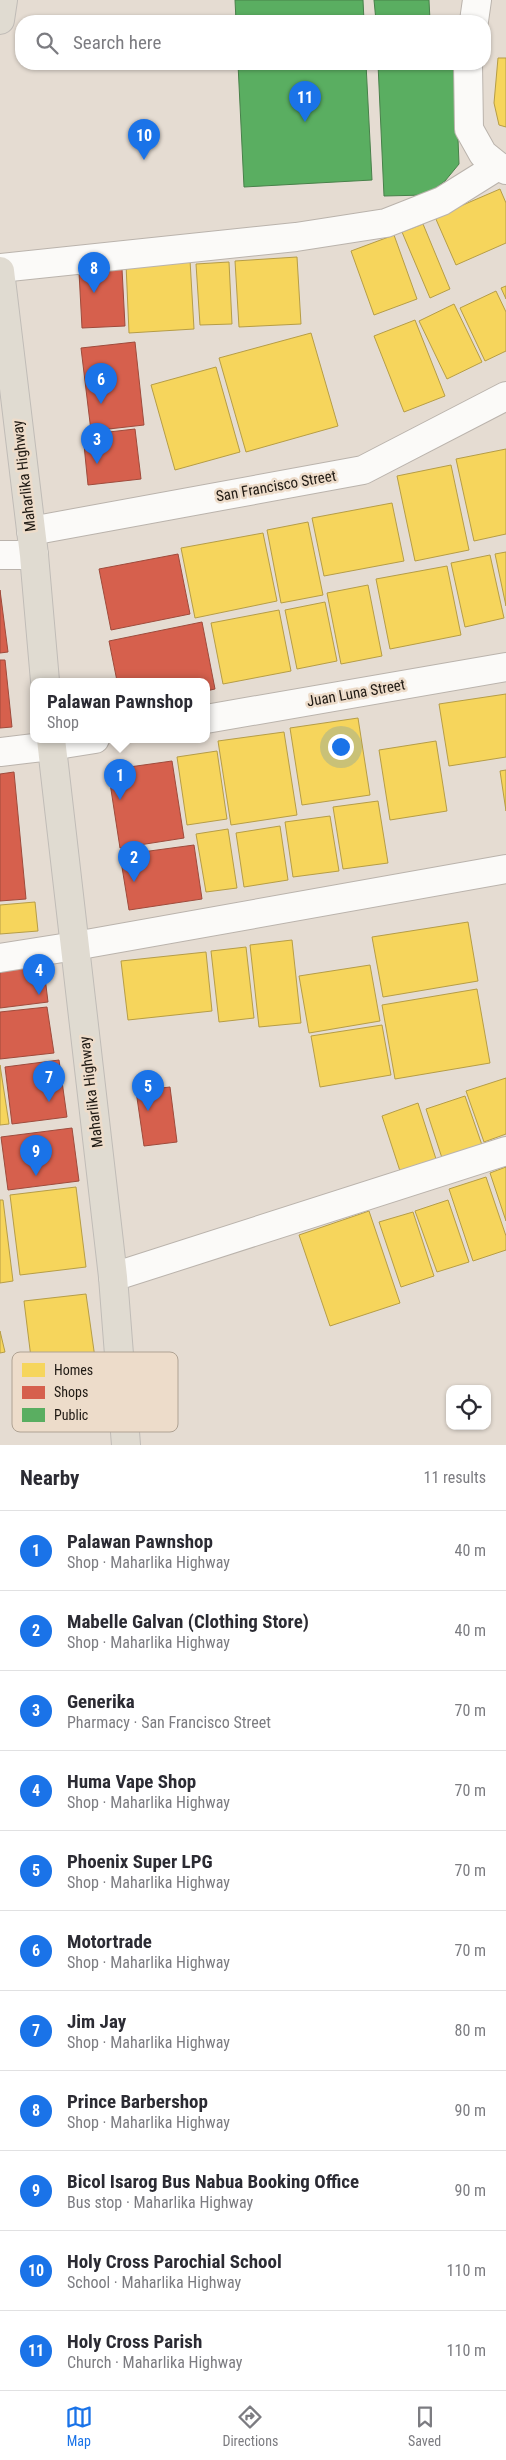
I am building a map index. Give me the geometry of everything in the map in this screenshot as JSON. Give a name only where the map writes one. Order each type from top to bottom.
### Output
[{"type":"highway","points":[[0,20],[3,0]]},
{"type":"highway","name":"Maharlika Highway","points":[[0,269],[33,543],[46,678]]},
{"type":"highway","name":"Maharlika Highway","points":[[51,743],[113,1277],[119,1352]]},
{"type":"highway","name":"Maharlika Highway","points":[[125,1432],[126,1445]]},
{"type":"street","points":[[475,15],[477,0]]},
{"type":"street","points":[[0,269],[296,237],[386,223],[442,201],[502,168],[483,154],[469,130],[468,70]]},
{"type":"street","name":"San Francisco Street","points":[[0,556],[33,543],[363,470],[506,396]]},
{"type":"street","name":"Juan Luna Street","points":[[210,719],[506,667]]},
{"type":"street","points":[[0,752],[51,743]]},
{"type":"street","points":[[0,958],[506,870]]},
{"type":"street","points":[[113,1277],[506,1151]]},
{"type":"building: Homes","points":[[498,58],[506,58],[506,127],[499,125],[494,103]]},
{"type":"building: Homes","points":[[500,189],[506,203],[506,243],[456,265],[435,217]]},
{"type":"building: Homes","points":[[423,224],[450,289],[430,298],[402,232]]},
{"type":"building: Homes","points":[[394,235],[417,299],[374,315],[351,251]]},
{"type":"building: Homes","points":[[297,257],[301,324],[239,327],[235,261]]},
{"type":"building: Homes","points":[[190,260],[194,329],[129,333],[126,264]]},
{"type":"building: Homes","points":[[229,262],[232,324],[200,325],[196,264]]},
{"type":"building: Homes","points":[[506,286],[506,299],[501,288]]},
{"type":"building: Homes","points":[[496,291],[506,312],[506,351],[485,361],[460,308]]},
{"type":"building: Homes","points":[[454,304],[482,362],[447,379],[419,321]]},
{"type":"building: Homes","points":[[415,320],[445,396],[404,412],[374,336]]},
{"type":"building: Homes","points":[[311,333],[338,426],[246,452],[219,358]]},
{"type":"building: Homes","points":[[216,367],[240,452],[175,470],[151,385]]},
{"type":"building: Homes","points":[[506,449],[506,534],[474,541],[456,459]]},
{"type":"building: Homes","points":[[451,465],[469,550],[415,561],[397,476]]},
{"type":"building: Homes","points":[[392,503],[404,561],[324,576],[312,518]]},
{"type":"building: Homes","points":[[308,522],[323,595],[281,603],[267,530]]},
{"type":"building: Homes","points":[[263,533],[277,601],[195,618],[181,548]]},
{"type":"building: Homes","points":[[506,552],[506,606],[495,554]]},
{"type":"building: Homes","points":[[490,555],[504,618],[465,627],[451,563]]},
{"type":"building: Homes","points":[[447,566],[461,635],[390,649],[376,579]]},
{"type":"building: Homes","points":[[368,585],[382,656],[341,664],[327,593]]},
{"type":"building: Homes","points":[[325,602],[337,661],[297,669],[285,610]]},
{"type":"building: Homes","points":[[279,610],[291,671],[223,684],[211,623]]},
{"type":"building: Homes","points":[[506,694],[506,757],[449,766],[439,704]]},
{"type":"building: Homes","points":[[358,718],[370,795],[302,805],[290,728]]},
{"type":"building: Homes","points":[[284,732],[297,815],[231,825],[218,741]]},
{"type":"building: Homes","points":[[436,741],[447,811],[390,820],[379,750]]},
{"type":"building: Homes","points":[[217,751],[227,819],[187,825],[177,757]]},
{"type":"building: Homes","points":[[506,770],[506,811],[500,771]]},
{"type":"building: Homes","points":[[378,801],[388,863],[343,869],[333,807]]},
{"type":"building: Homes","points":[[330,816],[339,871],[293,877],[285,822]]},
{"type":"building: Homes","points":[[280,826],[288,880],[244,887],[236,833]]},
{"type":"building: Homes","points":[[228,829],[237,888],[206,892],[196,834]]},
{"type":"building: Homes","points":[[35,902],[38,931],[0,934],[0,905]]},
{"type":"building: Homes","points":[[468,922],[478,981],[383,997],[372,937]]},
{"type":"building: Homes","points":[[292,940],[301,1023],[259,1027],[250,945]]},
{"type":"building: Homes","points":[[246,947],[254,1018],[219,1022],[211,951]]},
{"type":"building: Homes","points":[[206,952],[212,1011],[128,1020],[121,961]]},
{"type":"building: Homes","points":[[370,965],[380,1021],[309,1033],[299,976]]},
{"type":"building: Homes","points":[[477,989],[490,1063],[395,1079],[382,1005]]},
{"type":"building: Homes","points":[[382,1025],[391,1075],[320,1087],[311,1036]]},
{"type":"building: Homes","points":[[0,1065],[9,1124],[0,1125]]},
{"type":"building: Homes","points":[[506,1078],[506,1134],[484,1142],[466,1091]]},
{"type":"building: Homes","points":[[465,1096],[482,1145],[442,1158],[426,1109]]},
{"type":"building: Homes","points":[[418,1103],[436,1159],[400,1171],[382,1116]]},
{"type":"building: Homes","points":[[506,1167],[506,1221],[490,1173]]},
{"type":"building: Homes","points":[[486,1177],[506,1236],[506,1250],[473,1261],[449,1189]]},
{"type":"building: Homes","points":[[76,1187],[86,1267],[20,1275],[10,1195]]},
{"type":"building: Homes","points":[[0,1200],[3,1200],[13,1281],[0,1283]]},
{"type":"building: Homes","points":[[448,1200],[469,1262],[437,1272],[415,1211]]},
{"type":"building: Homes","points":[[369,1211],[400,1303],[330,1326],[299,1235]]},
{"type":"building: Homes","points":[[413,1212],[434,1276],[401,1287],[379,1222]]},
{"type":"building: Homes","points":[[86,1294],[94,1352],[30,1352],[24,1301]]},
{"type":"building: Homes","points":[[0,1331],[5,1352],[0,1353]]},
{"type":"building: Shops","points":[[122,269],[125,326],[82,328],[79,272]]},
{"type":"building: Shops","points":[[135,342],[144,425],[91,431],[81,348]]},
{"type":"building: Shops","points":[[135,429],[141,479],[88,485],[83,435]]},
{"type":"building: Shops","points":[[178,554],[190,614],[111,630],[99,569]]},
{"type":"building: Shops","points":[[0,590],[8,652],[0,653]]},
{"type":"building: Shops","points":[[202,622],[215,689],[210,690],[210,678],[116,678],[109,641]]},
{"type":"building: Shops","points":[[0,660],[5,660],[12,727],[0,728]]},
{"type":"building: Shops","points":[[172,761],[184,838],[120,848],[108,770]]},
{"type":"building: Shops","points":[[14,772],[26,899],[0,901],[0,774]]},
{"type":"building: Shops","points":[[194,845],[202,899],[129,910],[120,855]]},
{"type":"building: Shops","points":[[43,961],[48,1002],[0,1008],[0,966]]},
{"type":"building: Shops","points":[[47,1007],[54,1053],[0,1059],[0,1012]]},
{"type":"building: Shops","points":[[59,1060],[67,1117],[12,1124],[5,1067]]},
{"type":"building: Shops","points":[[170,1087],[177,1142],[144,1146],[136,1091]]},
{"type":"building: Shops","points":[[72,1128],[79,1181],[8,1190],[1,1137]]},
{"type":"building: Public","points":[[235,0],[363,0],[364,15],[236,15]]},
{"type":"building: Public","points":[[374,0],[429,0],[430,15],[375,15]]},
{"type":"building: Public","points":[[238,70],[366,70],[372,180],[244,187]]},
{"type":"building: Public","points":[[378,70],[455,70],[459,164],[445,181],[426,195],[384,196]]},
{"type":"place","name":"Holy Cross Parish","points":[[305,122]]},
{"type":"place","name":"Holy Cross Parochial School","points":[[144,160]]},
{"type":"place","name":"Prince Barbershop","points":[[94,293]]},
{"type":"place","name":"Motortrade","points":[[101,404]]},
{"type":"place","name":"Generika","points":[[97,464]]},
{"type":"place","name":"Palawan Pawnshop","points":[[120,800]]},
{"type":"place","name":"Mabelle Galvan (Clothing Store)","points":[[134,882]]},
{"type":"place","name":"Huma Vape Shop","points":[[39,995]]},
{"type":"place","name":"Jim Jay","points":[[49,1102]]},
{"type":"place","name":"Phoenix Super LPG","points":[[148,1111]]},
{"type":"place","name":"Bicol Isarog Bus Nabua Booking Office","points":[[36,1176]]}]
